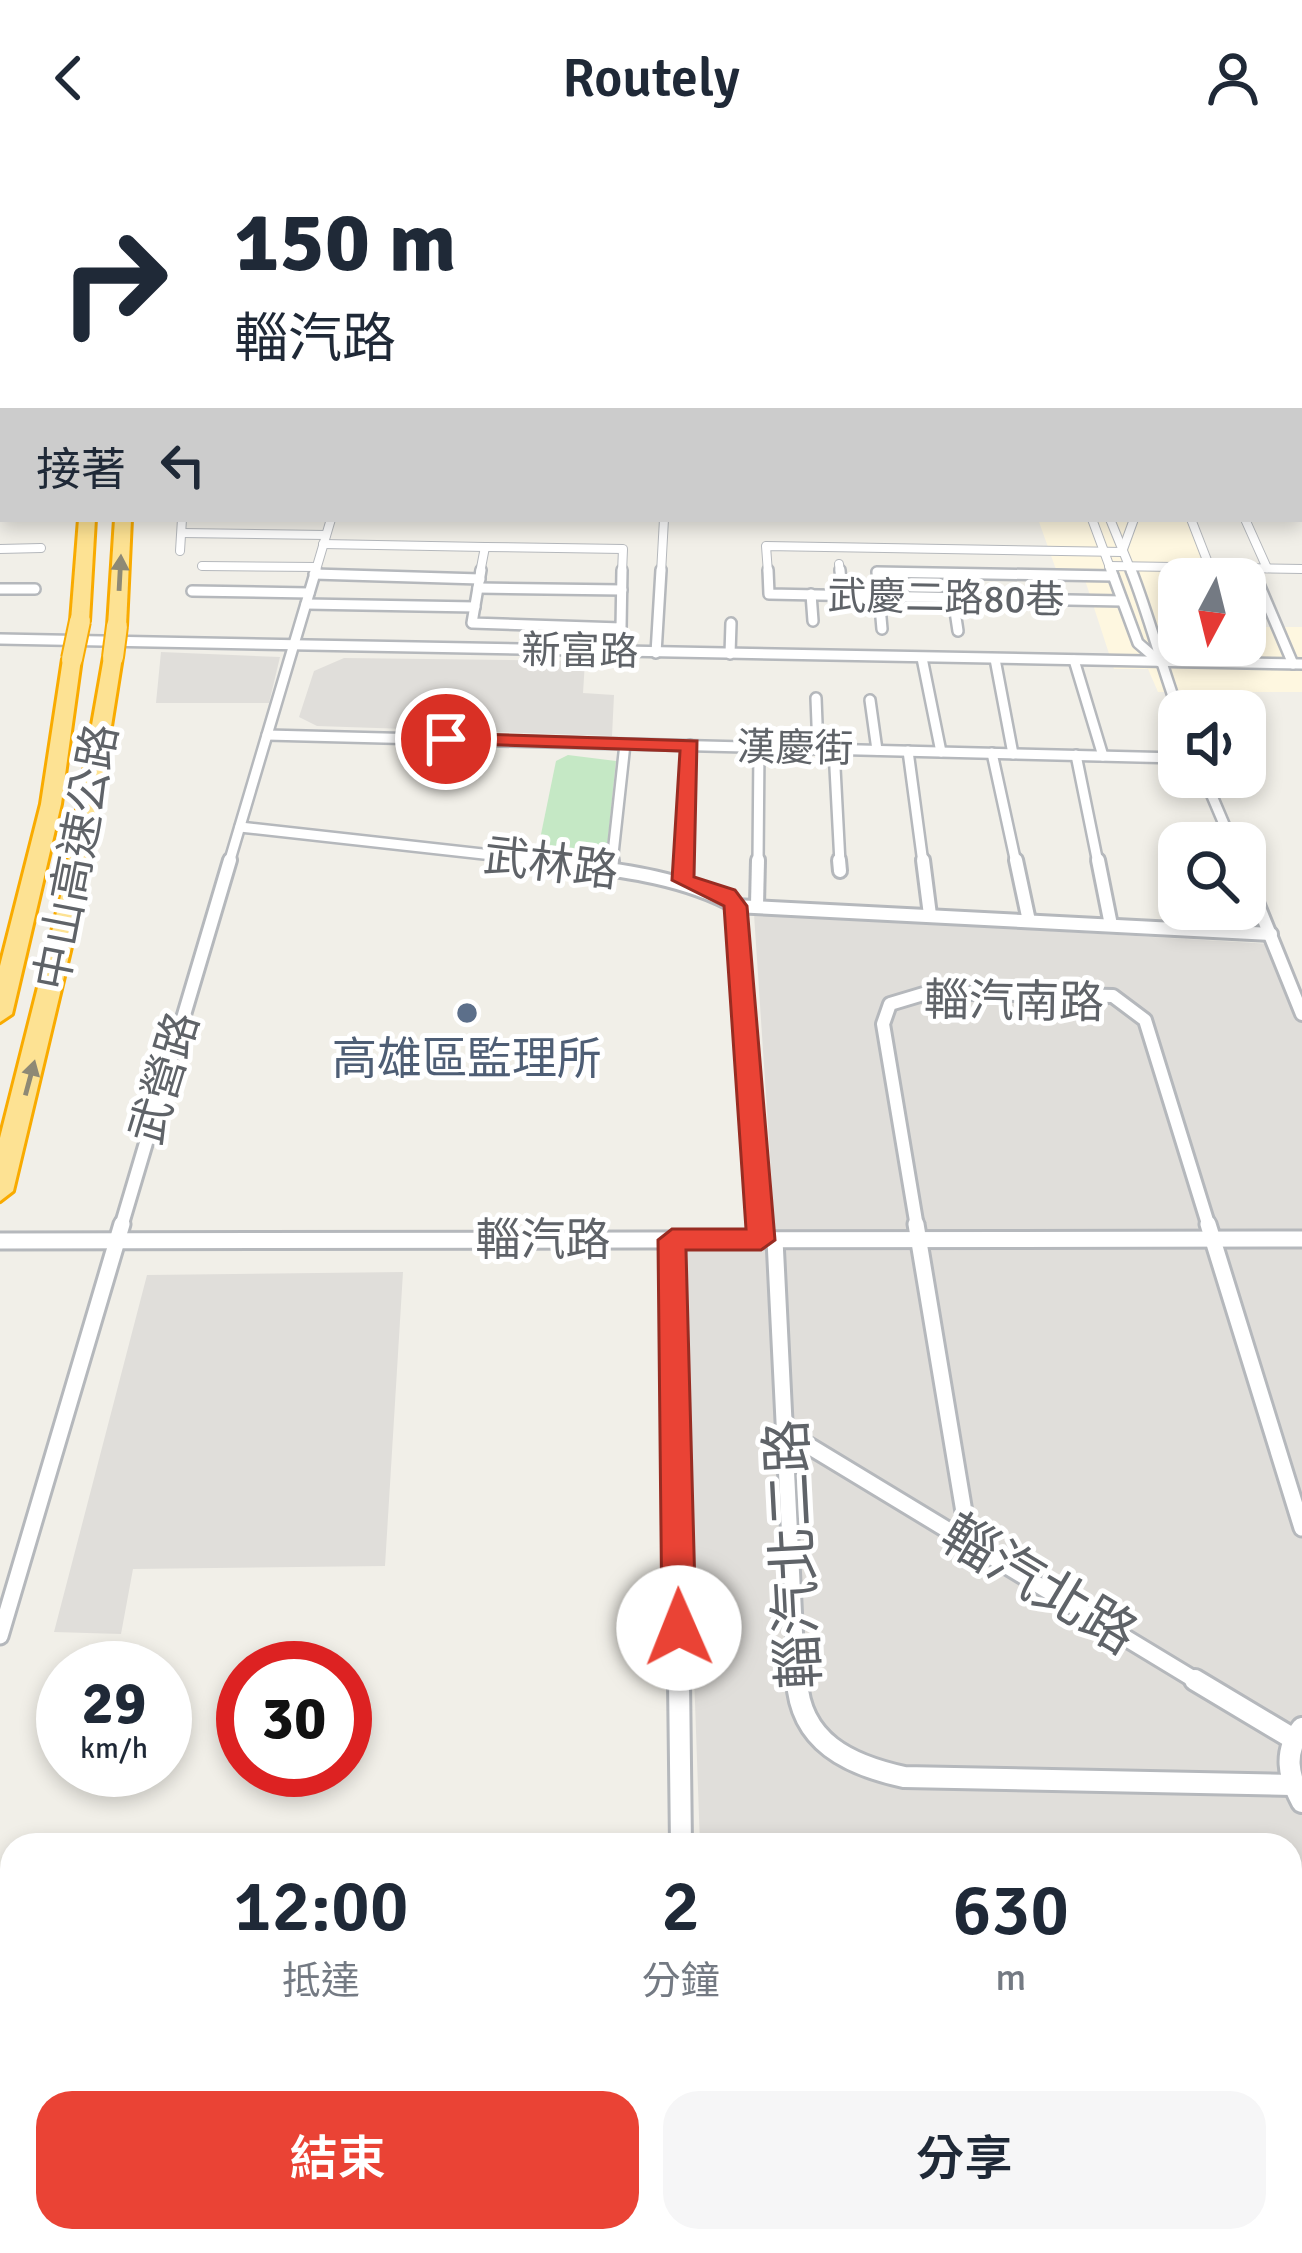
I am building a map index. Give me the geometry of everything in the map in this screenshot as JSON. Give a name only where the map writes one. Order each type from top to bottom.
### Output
[{"type":"highway","name":"中山高速公路","points":[[0,1014],[51,804],[80,621],[87,522]]},
{"type":"highway","name":"中山高速公路","points":[[0,1191],[70,907],[113,657],[123,522]]},
{"type":"street","points":[[180,551],[182,522]]},
{"type":"street","name":"武營路","points":[[0,1636],[330,522]]},
{"type":"street","points":[[656,653],[664,522]]},
{"type":"street","points":[[1093,522],[1138,643],[1158,660]]},
{"type":"street","points":[[1111,522],[1158,638]]},
{"type":"street","points":[[1122,552],[1133,522]]},
{"type":"street","points":[[1192,522],[1206,558]]},
{"type":"street","points":[[1246,522],[1267,568],[1302,569]]},
{"type":"street","points":[[182,533],[623,550],[621,628],[472,623],[485,546]]},
{"type":"street","name":"武慶二路80巷","points":[[1106,554],[766,546],[769,594],[1122,602]]},
{"type":"street","points":[[0,549],[41,548]]},
{"type":"street","points":[[1106,554],[1122,552]]},
{"type":"street","points":[[838,564],[842,595]]},
{"type":"street","points":[[202,566],[622,590]]},
{"type":"street","points":[[882,629],[877,572],[1158,567]]},
{"type":"street","points":[[0,590],[35,589]]},
{"type":"street","points":[[192,591],[475,607]]},
{"type":"street","points":[[811,595],[812,621]]},
{"type":"street","points":[[1266,597],[1297,664]]},
{"type":"street","points":[[953,598],[958,631]]},
{"type":"street","points":[[730,654],[731,622]]},
{"type":"street","name":"新富路","points":[[0,639],[1158,662]]},
{"type":"street","points":[[922,658],[941,752]]},
{"type":"street","points":[[995,659],[1013,754]]},
{"type":"street","points":[[1073,660],[1103,756]]},
{"type":"street","name":"新富路","points":[[1266,664],[1297,664]]},
{"type":"street","points":[[815,698],[818,749]]},
{"type":"street","points":[[870,700],[877,750]]},
{"type":"street","name":"漢慶街","points":[[267,735],[1158,757]]},
{"type":"street","points":[[611,870],[625,744]]},
{"type":"street","points":[[683,880],[690,746]]},
{"type":"street","points":[[757,905],[759,747]]},
{"type":"street","points":[[835,749],[840,871]]},
{"type":"street","points":[[908,751],[929,915]]},
{"type":"street","points":[[992,753],[1029,921]]},
{"type":"street","points":[[1076,755],[1111,925]]},
{"type":"street","name":"武林路","points":[[240,827],[683,880],[728,895],[735,906]]},
{"type":"street","points":[[768,1240],[735,906],[1271,934]]},
{"type":"street","points":[[1266,922],[1302,1014]]},
{"type":"street","name":"輜汽南路","points":[[922,1239],[883,1024],[890,1004],[930,992],[1113,996],[1145,1020],[1213,1239]]},
{"type":"street","points":[[922,1239],[969,1542]]},
{"type":"street","points":[[1213,1239],[1302,1528]]},
{"type":"street","name":"輜汽路","points":[[0,1241],[1302,1239]]},
{"type":"street","points":[[672,1240],[681,1833]]},
{"type":"street","name":"輜汽北二路","points":[[768,1240],[786,1432],[798,1702],[808,1731],[837,1755],[868,1770],[904,1777],[1297,1793]]},
{"type":"street","name":"輜汽北路","points":[[786,1432],[1297,1733],[1288,1759],[1297,1793]]},
{"type":"shaded area","points":[[1039,522],[1192,522],[1210,558],[1158,558],[1158,666],[1266,666],[1266,627],[1302,627],[1302,692],[1158,692],[1148,669],[1114,669],[1085,580],[1059,578]]},
{"type":"shaded area","points":[[161,652],[280,657],[269,703],[156,703]]},
{"type":"shaded area","points":[[344,658],[585,661],[583,693],[614,695],[612,736],[317,726],[299,717],[314,671]]},
{"type":"shaded area","points":[[754,914],[1274,944],[1302,1019],[1302,1833],[700,1833],[679,1247],[776,1247]]},
{"type":"shaded area","points":[[403,1272],[385,1566],[133,1569],[121,1634],[54,1632],[147,1275]]},
{"type":"green space","points":[[568,755],[616,761],[606,858],[600,863],[538,849],[556,761]]},
{"type":"place","name":"高雄區監理所","points":[[467,1013]]},
{"type":"route","points":[[446,739],[690,746],[683,880],[728,895],[735,906],[761,1240],[672,1240],[678,1367],[679,1628]]}]
